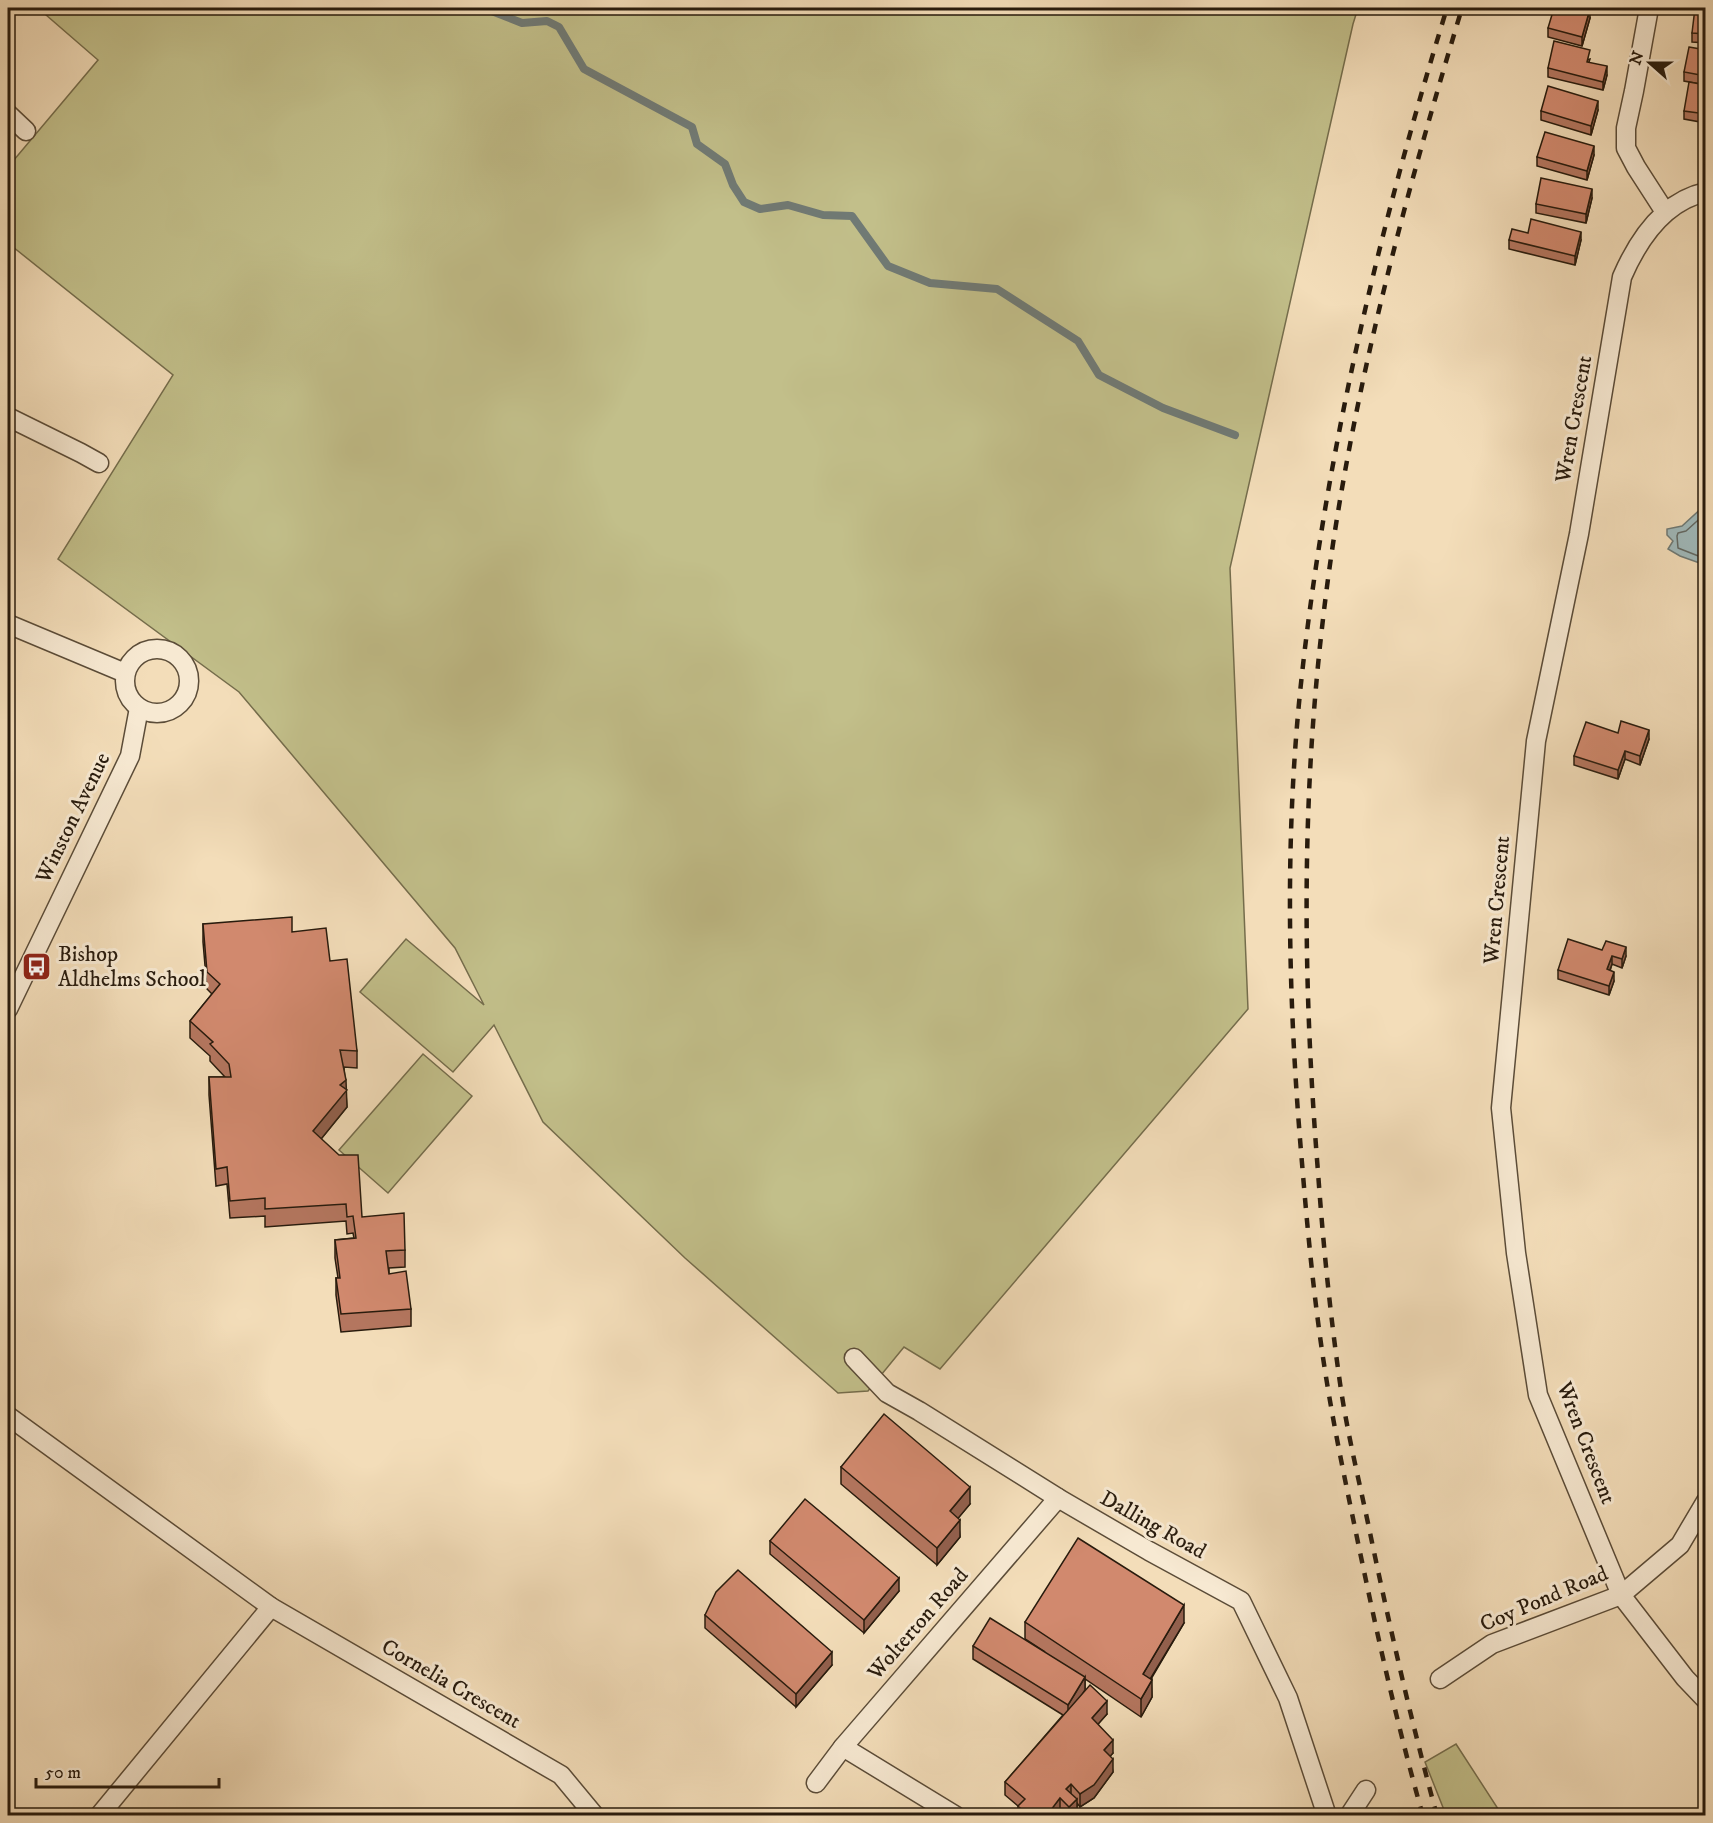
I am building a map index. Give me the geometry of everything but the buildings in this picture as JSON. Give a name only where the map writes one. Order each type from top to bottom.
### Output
[{"type":"street","points":[[1649,8],[1626,128],[1626,148],[1665,212],[1680,201],[1706,192]]},
{"type":"street","points":[[8,114],[26,131]]},
{"type":"street","name":"Wren Crescent","points":[[1665,212],[1641,242],[1622,277],[1578,534],[1536,741],[1501,1108],[1516,1253],[1538,1395],[1621,1595],[1685,1678],[1706,1700]]},
{"type":"street","points":[[8,417],[99,463]]},
{"type":"street","points":[[8,624],[125,673]]},
{"type":"street","points":[[157,648],[177,655],[189,672],[190,682],[182,701],[175,708],[158,714],[139,708],[132,702],[124,683],[125,673],[130,663],[137,655],[157,648]]},
{"type":"street","name":"Winston Avenue","points":[[8,1010],[130,756],[139,708]]},
{"type":"street","name":"Dalling Road","points":[[854,1358],[887,1393],[1058,1498],[1241,1601],[1288,1698],[1327,1815]]},
{"type":"street","name":"Cornelia Crescent","points":[[8,1416],[271,1607],[561,1775],[595,1815]]},
{"type":"street","name":"Wolterton Road","points":[[816,1783],[843,1747],[1058,1498]]},
{"type":"street","name":"Coy Pond Road","points":[[1440,1679],[1492,1644],[1621,1595],[1680,1545],[1706,1501]]},
{"type":"street","points":[[99,1815],[271,1607]]},
{"type":"street","points":[[843,1747],[956,1815]]},
{"type":"street","points":[[1349,1815],[1366,1790]]},
{"type":"shaded area","points":[[38,8],[1358,8],[1230,568],[1248,1009],[940,1369],[904,1347],[868,1391],[838,1393],[685,1258],[543,1122],[494,1025],[453,1072],[360,992],[406,939],[484,1005],[455,948],[239,692],[58,559],[173,375],[8,243],[8,167],[98,60]]},
{"type":"shaded area","points":[[423,1054],[472,1096],[388,1193],[339,1150]]},
{"type":"shaded area","points":[[1456,1744],[1502,1815],[1446,1815],[1425,1762]]},
{"type":"water","points":[[1705,505],[1705,565],[1668,549],[1673,541],[1667,535],[1667,529],[1682,526]]},
{"type":"waterway","points":[[484,8],[522,23],[547,21],[559,27],[584,69],[692,127],[697,144],[725,164],[733,185],[744,202],[760,209],[788,205],[823,215],[852,216],[888,266],[930,283],[997,289],[1078,341],[1099,375],[1163,408],[1235,435]]},
{"type":"railway","points":[[1423,1816],[1370,1601],[1337,1438],[1319,1328],[1309,1245],[1297,1102],[1291,980],[1290,857],[1292,796],[1302,674],[1313,589],[1341,421],[1378,254],[1447,8]]},
{"type":"railway","points":[[1437,1816],[1392,1636],[1340,1383],[1325,1251],[1313,1102],[1309,1033],[1307,896],[1308,827],[1316,689],[1333,541],[1346,464],[1398,234],[1462,8]]},
{"type":"place","name":"Bishop Aldhelms School","points":[[37,967]]}]
